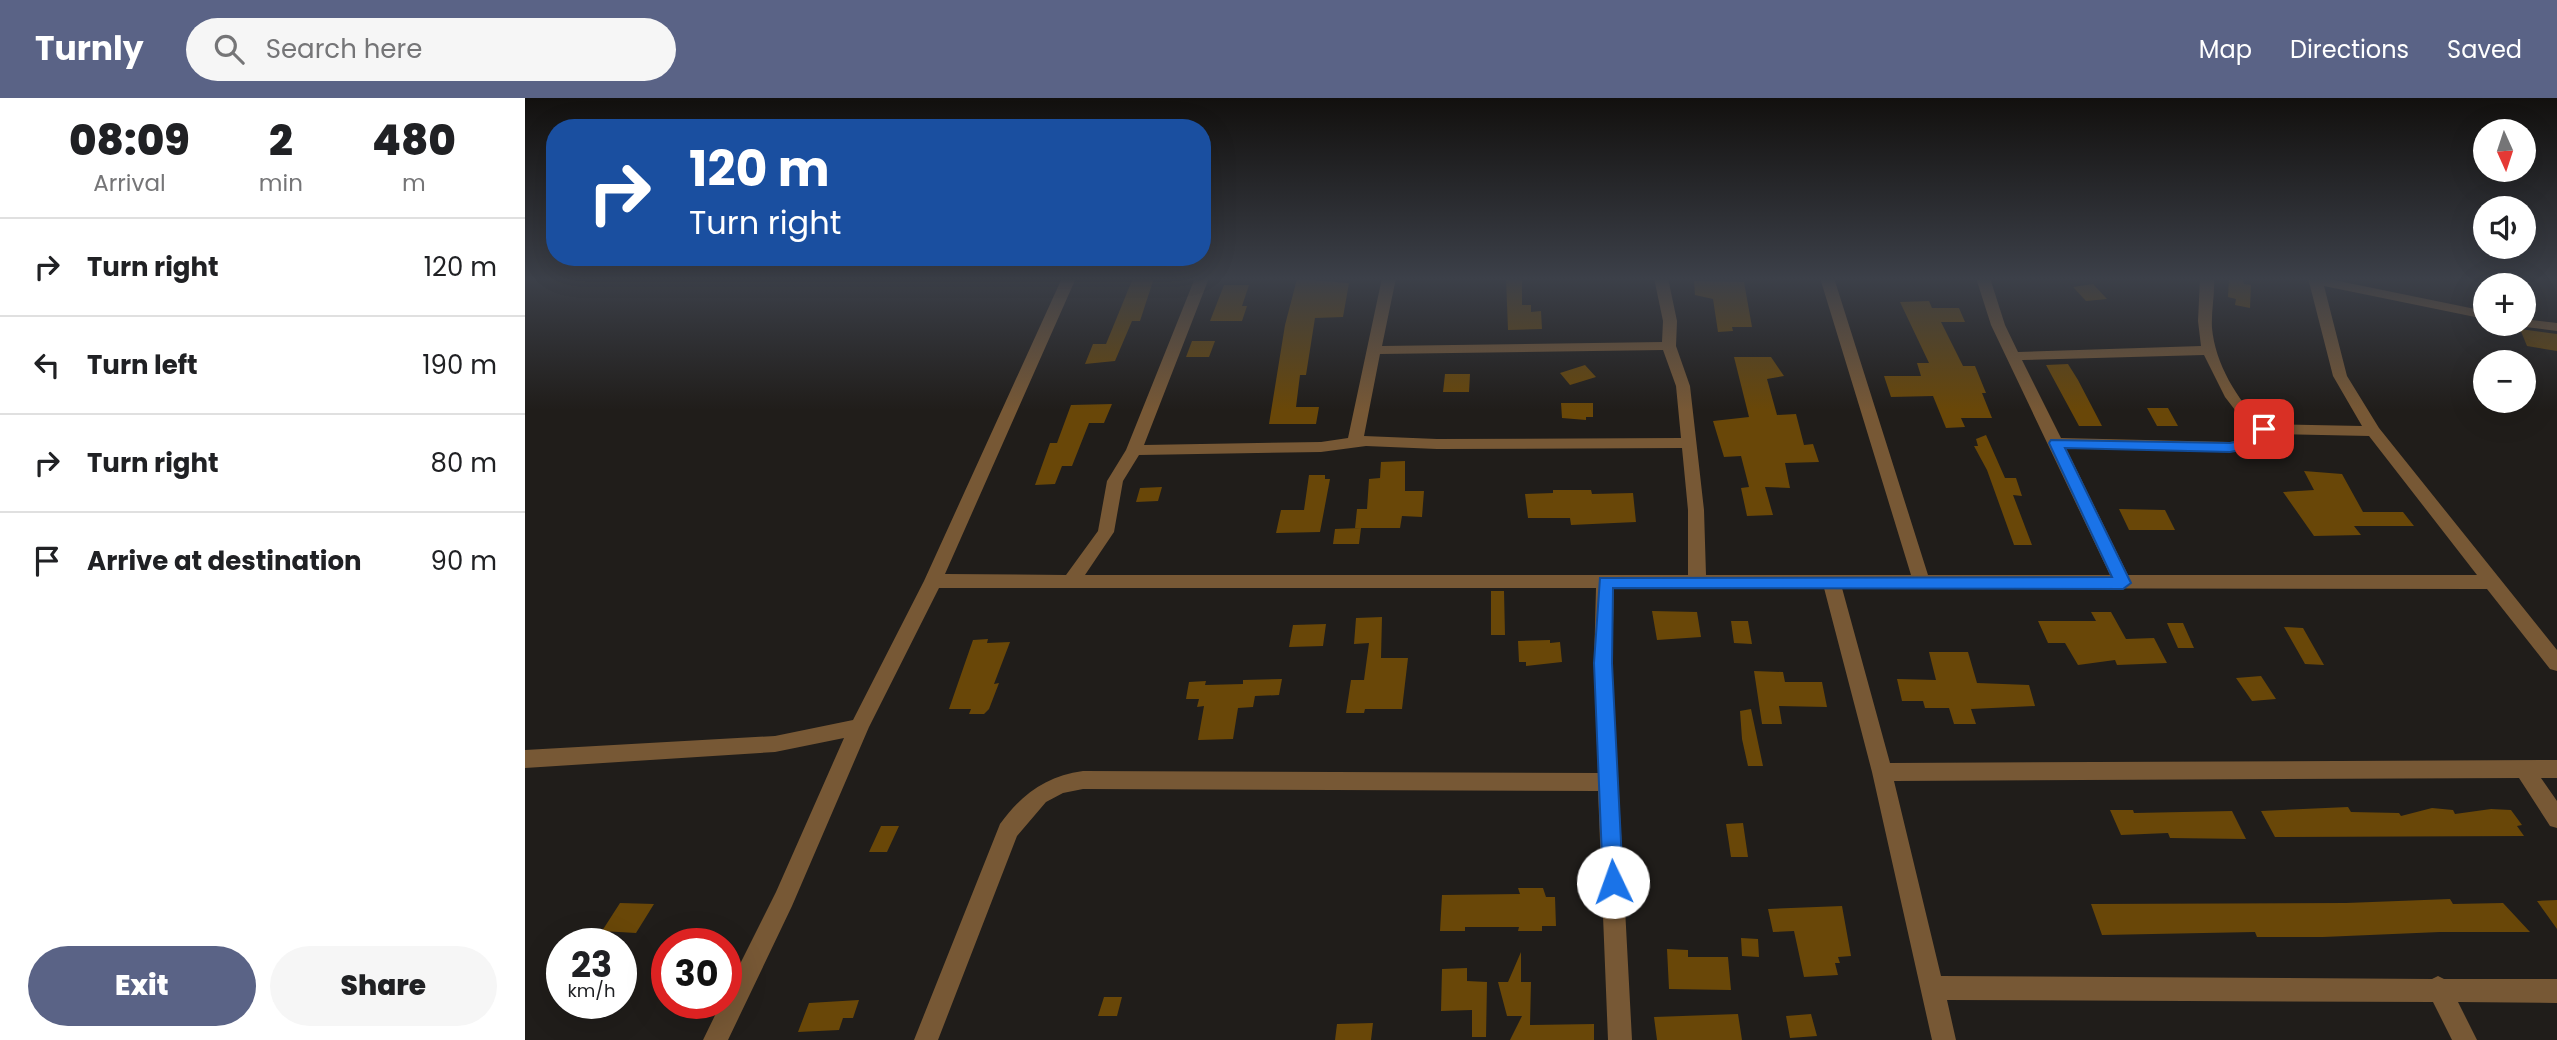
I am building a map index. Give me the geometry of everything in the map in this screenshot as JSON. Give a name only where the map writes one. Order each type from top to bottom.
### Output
[{"type":"street","points":[[715,1040],[784,900],[859,727],[933,581],[1049,322]]},
{"type":"street","points":[[1071,582],[1105,532],[1115,481],[1134,450],[1185,322]]},
{"type":"street","points":[[1355,442],[1379,322]]},
{"type":"street","points":[[1669,322],[1668,346],[1683,386],[1696,510],[1696,582]]},
{"type":"street","points":[[1841,322],[1922,583]]},
{"type":"street","points":[[1997,322],[2123,583]]},
{"type":"street","points":[[2204,322],[2208,350],[2236,407],[2260,431]]},
{"type":"street","points":[[2326,322],[2340,376],[2373,431],[2557,664]]},
{"type":"street","points":[[2536,325],[2557,327]]},
{"type":"street","points":[[1372,350],[1668,346]]},
{"type":"street","points":[[2014,356],[2115,355],[2208,350]]},
{"type":"street","points":[[2056,443],[2230,447],[2251,443],[2260,431],[2275,428],[2373,431]]},
{"type":"street","points":[[1134,450],[1321,447],[1355,442],[1689,443]]},
{"type":"street","points":[[933,581],[2492,582]]},
{"type":"street","points":[[1605,582],[1602,638],[1620,1040]]},
{"type":"street","points":[[1832,583],[1882,772],[1944,1040]]},
{"type":"street","points":[[525,759],[677,752],[775,744],[859,727]]},
{"type":"street","points":[[2524,769],[2557,819]]},
{"type":"street","points":[[1882,772],[2557,769]]},
{"type":"street","points":[[926,1040],[1008,831],[1028,803],[1051,787],[1083,780],[1608,782]]},
{"type":"street","points":[[1933,988],[2557,990]]},
{"type":"street","points":[[2438,988],[2465,1040]]},
{"type":"building","points":[[1115,322],[1132,322],[1115,361],[1085,364],[1093,344],[1106,344]]},
{"type":"building","points":[[1286,322],[1314,322],[1306,375],[1300,375],[1296,407],[1319,407],[1316,424],[1269,424]]},
{"type":"building","points":[[1508,322],[1542,322],[1542,329],[1508,330]]},
{"type":"building","points":[[1716,322],[1751,322],[1752,327],[1732,327],[1733,331],[1718,332]]},
{"type":"building","points":[[1909,322],[1965,322],[1941,322],[1963,366],[1975,366],[1992,418],[1961,418],[1965,427],[1946,428],[1933,396],[1891,397],[1884,376],[1921,376],[1917,363],[1929,363]]},
{"type":"building","points":[[2536,331],[2557,334],[2557,351],[2527,346],[2523,336],[2536,336]]},
{"type":"building","points":[[1192,341],[1215,341],[1209,357],[1186,357]]},
{"type":"building","points":[[1734,357],[1771,357],[1784,376],[1767,379],[1777,415],[1796,414],[1804,445],[1813,444],[1819,462],[1785,463],[1790,488],[1765,487],[1773,515],[1747,516],[1741,488],[1749,487],[1741,456],[1724,457],[1713,421],[1749,417]]},
{"type":"building","points":[[2068,364],[2102,426],[2079,426],[2046,365]]},
{"type":"building","points":[[1585,365],[1596,377],[1570,385],[1560,373]]},
{"type":"building","points":[[1445,374],[1470,374],[1469,392],[1443,392]]},
{"type":"building","points":[[1561,403],[1593,403],[1593,417],[1586,417],[1586,420],[1562,418]]},
{"type":"building","points":[[1112,404],[1104,423],[1089,423],[1072,466],[1062,466],[1055,484],[1035,485],[1050,443],[1057,443],[1071,405]]},
{"type":"building","points":[[2147,408],[2168,408],[2178,426],[2157,426]]},
{"type":"building","points":[[1986,435],[2005,478],[2016,478],[2022,496],[2013,495],[2032,545],[2014,545],[1987,470],[1974,446],[1978,446],[1976,439]]},
{"type":"building","points":[[1405,461],[1405,491],[1424,491],[1422,517],[1402,516],[1400,528],[1355,528],[1357,509],[1367,509],[1369,479],[1380,478],[1381,462]]},
{"type":"building","points":[[2304,471],[2342,474],[2363,512],[2403,512],[2414,526],[2354,526],[2361,535],[2314,536],[2283,492],[2314,490]]},
{"type":"building","points":[[1309,475],[1325,475],[1325,479],[1330,479],[1320,532],[1276,533],[1281,510],[1304,510]]},
{"type":"building","points":[[1162,487],[1158,501],[1136,502],[1140,488]]},
{"type":"building","points":[[1553,490],[1591,490],[1592,494],[1633,493],[1636,522],[1571,525],[1570,518],[1528,518],[1525,494],[1553,493]]},
{"type":"building","points":[[2119,509],[2165,510],[2175,530],[2129,530]]},
{"type":"building","points":[[1361,528],[1359,544],[1333,544],[1335,529]]},
{"type":"building","points":[[1491,591],[1504,591],[1505,635],[1491,635]]},
{"type":"building","points":[[1652,611],[1697,612],[1701,637],[1657,640]]},
{"type":"building","points":[[2091,612],[2111,612],[2126,639],[2154,638],[2167,663],[2117,665],[2115,660],[2078,665],[2065,643],[2048,643],[2038,621],[2096,621]]},
{"type":"building","points":[[1382,617],[1381,658],[1408,658],[1402,709],[1365,709],[1364,713],[1346,713],[1351,680],[1364,680],[1369,643],[1354,644],[1356,618]]},
{"type":"building","points":[[1731,621],[1748,621],[1752,644],[1734,643]]},
{"type":"building","points":[[2167,623],[2183,623],[2194,648],[2178,648]]},
{"type":"building","points":[[1326,624],[1323,646],[1289,647],[1293,625]]},
{"type":"building","points":[[2284,627],[2303,628],[2324,665],[2305,664]]},
{"type":"building","points":[[988,639],[987,643],[1010,642],[994,684],[999,683],[989,709],[984,714],[969,714],[971,709],[949,709],[973,640]]},
{"type":"building","points":[[1550,640],[1550,643],[1560,642],[1562,662],[1526,666],[1526,662],[1519,662],[1518,641]]},
{"type":"building","points":[[1929,652],[1968,652],[1977,683],[2029,685],[2035,706],[1971,709],[1976,724],[1954,724],[1949,708],[1925,708],[1923,701],[1902,701],[1897,679],[1936,680]]},
{"type":"building","points":[[1754,671],[1783,672],[1785,682],[1822,682],[1827,707],[1779,706],[1782,724],[1762,724]]},
{"type":"building","points":[[2261,676],[2276,699],[2252,701],[2236,678]]},
{"type":"building","points":[[1282,679],[1279,695],[1255,696],[1253,707],[1238,708],[1233,739],[1198,740],[1204,706],[1197,707],[1199,699],[1186,699],[1189,682],[1206,681],[1205,685],[1243,684],[1243,680]]},
{"type":"building","points":[[1751,709],[1763,766],[1748,766],[1742,739],[1740,711]]},
{"type":"building","points":[[2348,807],[2351,812],[2399,813],[2401,816],[2432,808],[2453,810],[2455,814],[2491,809],[2511,810],[2522,825],[2517,826],[2524,836],[2275,837],[2261,811]]},
{"type":"building","points":[[2110,810],[2133,810],[2134,813],[2232,811],[2246,839],[2170,838],[2168,833],[2121,835]]},
{"type":"building","points":[[1743,823],[1748,857],[1731,857],[1726,824]]},
{"type":"building","points":[[881,826],[899,826],[887,852],[869,852]]},
{"type":"building","points":[[1518,888],[1543,888],[1546,897],[1555,897],[1556,926],[1542,926],[1542,931],[1518,931],[1519,927],[1465,927],[1465,931],[1440,931],[1442,895],[1520,894]]},
{"type":"building","points":[[2450,899],[2453,904],[2503,903],[2530,932],[2440,932],[2323,937],[2257,937],[2255,932],[2102,935],[2091,904],[2346,903]]},
{"type":"building","points":[[2557,900],[2557,929],[2537,901]]},
{"type":"building","points":[[620,903],[654,904],[637,931],[637,928],[604,928]]},
{"type":"building","points":[[1842,906],[1851,956],[1838,957],[1840,963],[1835,963],[1838,975],[1804,977],[1794,931],[1773,932],[1768,909]]},
{"type":"building","points":[[1741,938],[1758,939],[1759,957],[1742,956]]},
{"type":"building","points":[[1667,949],[1688,950],[1688,957],[1728,957],[1731,990],[1669,989]]},
{"type":"building","points":[[1521,952],[1521,982],[1531,982],[1530,1025],[1594,1024],[1594,1040],[1510,1040],[1522,1016],[1507,1016],[1498,982],[1508,982]]},
{"type":"building","points":[[1467,968],[1467,981],[1487,982],[1486,1037],[1472,1037],[1472,1010],[1441,1011],[1442,969]]},
{"type":"building","points":[[1104,997],[1122,997],[1117,1016],[1098,1016]]},
{"type":"building","points":[[859,1000],[853,1018],[843,1018],[839,1030],[798,1032],[809,1003]]},
{"type":"building","points":[[1738,1014],[1742,1040],[1657,1040],[1654,1017]]},
{"type":"building","points":[[1811,1014],[1817,1036],[1790,1038],[1786,1016]]},
{"type":"building","points":[[1373,1023],[1371,1040],[1335,1040],[1337,1024]]},
{"type":"route","points":[[1613,882],[1603,663],[1605,582],[2123,583],[2056,443],[2230,447],[2251,443],[2257,433],[2264,429]]}]
